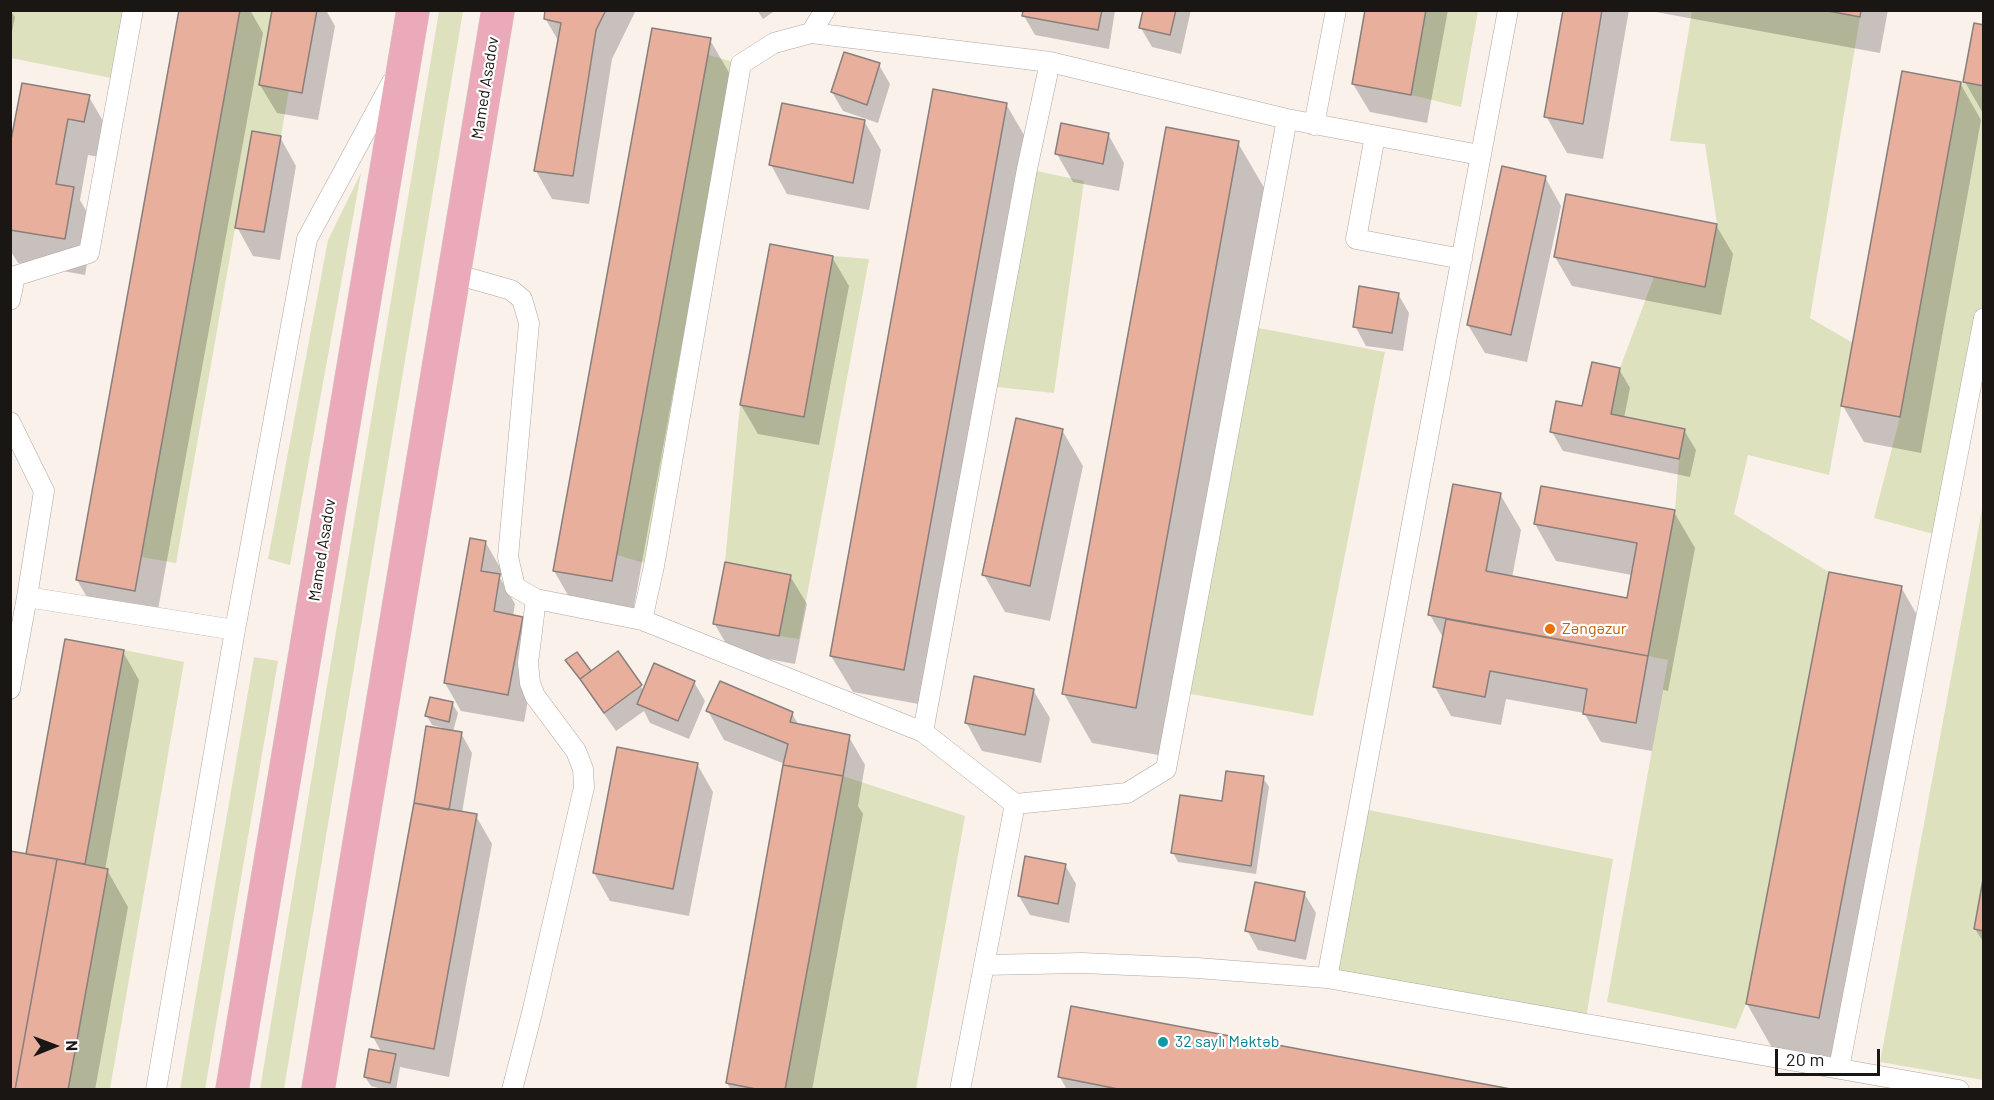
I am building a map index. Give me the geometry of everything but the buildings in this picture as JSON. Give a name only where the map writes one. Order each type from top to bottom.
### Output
[{"type":"main road","name":"Mamed Asadov","points":[[232,1089],[413,10]]},
{"type":"main road","name":"Mamed Asadov","points":[[318,1089],[498,10]]},
{"type":"lane","points":[[10,300],[15,276],[89,253],[133,10]]},
{"type":"lane","points":[[811,33],[825,10]]},
{"type":"lane","points":[[1314,125],[1336,10]]},
{"type":"lane","points":[[1327,978],[1508,10]]},
{"type":"lane","points":[[642,620],[654,566],[741,64],[774,43],[811,33],[1050,62],[1314,125],[1480,155]]},
{"type":"lane","points":[[156,1089],[235,630],[307,239],[404,61]]},
{"type":"lane","points":[[923,732],[1026,169],[1050,62]]},
{"type":"lane","points":[[455,274],[511,290],[522,299],[529,323],[508,557],[515,587],[536,599],[642,620],[923,732],[1016,804],[1126,793],[1166,769],[1287,119]]},
{"type":"lane","points":[[1375,136],[1356,239],[1462,260]]},
{"type":"lane","points":[[1839,1068],[1983,318]]},
{"type":"lane","points":[[10,422],[44,491],[10,689]]},
{"type":"lane","points":[[27,597],[235,630]]},
{"type":"lane","points":[[512,1089],[532,1013],[584,787],[583,769],[576,751],[535,696],[530,683],[528,663],[536,599]]},
{"type":"lane","points":[[960,1089],[1016,804]]},
{"type":"lane","points":[[984,965],[1082,963],[1185,967],[1327,978],[1959,1089]]},
{"type":"green space","points":[[1823,10],[1860,17],[1810,318],[1853,343],[1829,475],[1748,455],[1734,514],[1829,572],[1746,1004],[1736,1029],[1607,1002],[1668,660],[1648,656],[1675,510],[1679,459],[1685,429],[1611,414],[1620,368],[1654,277],[1705,286],[1717,224],[1705,144],[1670,141],[1692,11]]},
{"type":"green space","points":[[10,11],[133,11],[121,80],[11,58]]},
{"type":"green space","points":[[240,11],[272,11],[259,85],[289,90],[281,136],[252,132],[176,563],[141,557]]},
{"type":"green space","points":[[439,11],[463,11],[284,1089],[260,1089]]},
{"type":"green space","points":[[1426,11],[1478,11],[1461,107],[1411,95]]},
{"type":"green space","points":[[708,55],[741,64],[654,566],[617,555]]},
{"type":"green space","points":[[1961,82],[1983,86],[1983,316],[1941,536],[1874,518],[1900,417]]},
{"type":"green space","points":[[1027,169],[1084,181],[1054,393],[987,386]]},
{"type":"green space","points":[[361,173],[290,565],[268,559],[328,240]]},
{"type":"green space","points":[[833,256],[869,259],[799,639],[779,636],[791,575],[725,562],[740,405],[804,417]]},
{"type":"green space","points":[[1248,326],[1385,352],[1313,716],[1180,692]]},
{"type":"green space","points":[[1983,504],[1984,874],[1974,929],[1983,931],[1983,1080],[1880,1062]]},
{"type":"green space","points":[[124,650],[184,662],[110,1089],[68,1090],[108,869],[85,864]]},
{"type":"green space","points":[[254,657],[278,661],[205,1089],[180,1089]]},
{"type":"green space","points":[[843,776],[965,816],[916,1089],[785,1090]]},
{"type":"green space","points":[[1359,808],[1613,859],[1585,1024],[1327,978]]},
{"type":"place","name":"Zəngəzur","points":[[1550,629]]},
{"type":"place","name":"32 saylı Məktəb","points":[[1163,1042]]}]
